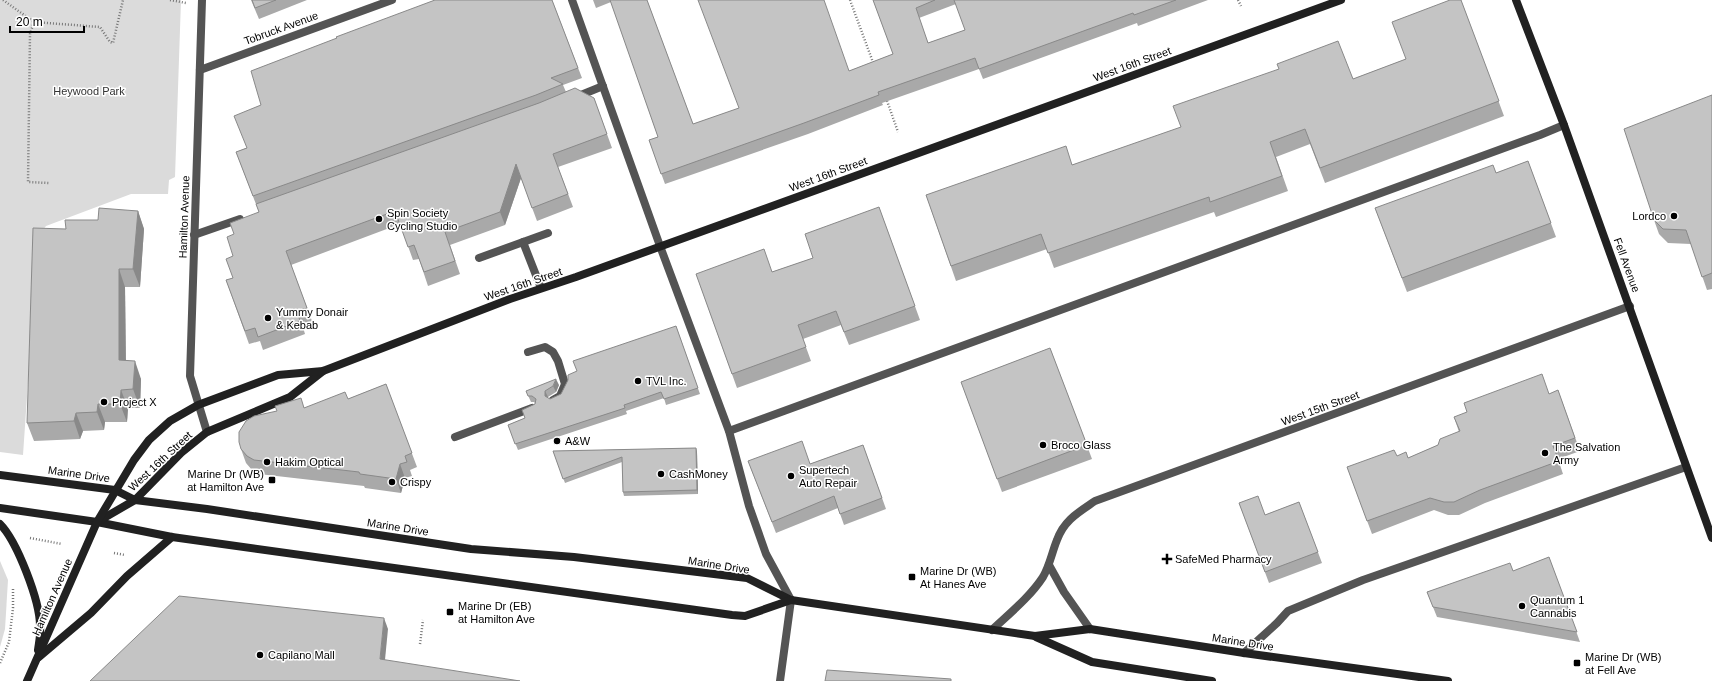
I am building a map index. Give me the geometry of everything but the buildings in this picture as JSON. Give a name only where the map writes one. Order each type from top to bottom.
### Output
[{"type":"main road","name":"West 16th Street","points":[[97,522],[115,490],[149,440],[170,421],[198,405],[278,375],[323,370],[541,288],[1341,0]]},
{"type":"main road","name":"Fell Avenue","points":[[1516,0],[1564,125],[1630,306],[1712,538]]},
{"type":"main road","name":"West 16th Street","points":[[97,522],[135,500],[181,453],[207,432],[290,397],[323,370]]},
{"type":"main road","name":"Marine Drive","points":[[0,475],[115,490],[135,500],[207,509],[471,549],[574,557],[746,578],[791,600],[992,630],[1035,636],[1090,629],[1244,653],[1448,681]]},
{"type":"main road","name":"Marine Drive","points":[[0,508],[97,522],[172,537],[732,615],[745,616],[791,600]]},
{"type":"main road","name":"Hamilton Avenue","points":[[27,681],[97,522]]},
{"type":"main road","points":[[0,524],[16,549],[31,584],[40,625],[37,659]]},
{"type":"main road","points":[[37,659],[91,613],[127,576],[172,537]]},
{"type":"main road","name":"Marine Drive","points":[[1035,636],[1092,662],[1212,681]]},
{"type":"street","name":"Hamilton Avenue","points":[[202,0],[190,376],[207,432]]},
{"type":"street","name":"Tobruck Avenue","points":[[200,70],[392,0]]},
{"type":"street","points":[[572,0],[660,246],[729,431],[749,506],[766,554],[791,600],[780,681]]},
{"type":"street","points":[[569,100],[603,86]]},
{"type":"street","points":[[729,431],[1564,125]]},
{"type":"street","points":[[194,235],[247,217]]},
{"type":"street","points":[[479,258],[548,233]]},
{"type":"street","points":[[523,242],[541,288]]},
{"type":"street","name":"West 15th Street","points":[[992,630],[1034,588],[1049,565],[1057,538],[1072,517],[1095,501],[1630,306]]},
{"type":"street","points":[[528,352],[545,347],[553,352],[558,361],[565,384],[560,396],[552,400]]},
{"type":"street","points":[[455,437],[533,407]]},
{"type":"street","points":[[1244,653],[1288,611],[1363,580],[1686,467]]},
{"type":"street","points":[[1049,565],[1064,592],[1090,629]]},
{"type":"path","points":[[2,0],[34,22],[100,28],[110,42],[113,43],[123,0]]},
{"type":"path","points":[[850,0],[876,70]]},
{"type":"path","points":[[1238,0],[1241,6]]},
{"type":"path","points":[[34,22],[30,34],[28,182],[49,183]]},
{"type":"path","points":[[884,92],[898,132]]},
{"type":"path","points":[[23,537],[62,544]]},
{"type":"path","points":[[0,663],[9,642],[14,582]]},
{"type":"path","points":[[420,644],[423,620]]},
{"type":"green space","name":"Heywood Park","points":[[0,0],[181,0],[175,177],[169,180],[168,194],[131,194],[46,226],[38,236],[23,455],[0,452]]},
{"type":"green space","points":[[0,561],[8,580],[5,629],[0,647]]},
{"type":"place","name":"Lordco","points":[[1674,216]]},
{"type":"place","name":"Spin Society Cycling Studio","points":[[379,219]]},
{"type":"place","name":"Yummy Donair & Kebab","points":[[268,318]]},
{"type":"place","name":"TVL Inc.","points":[[638,381]]},
{"type":"place","name":"Project X","points":[[104,402]]},
{"type":"place","name":"A&W","points":[[557,441]]},
{"type":"place","name":"Broco Glass","points":[[1043,445]]},
{"type":"place","name":"The Salvation Army","points":[[1545,453]]},
{"type":"place","name":"Hakim Optical","points":[[267,462]]},
{"type":"place","name":"CashMoney","points":[[661,474]]},
{"type":"place","name":"Supertech Auto Repair","points":[[791,476]]},
{"type":"place","name":"Marine Dr (WB) at Hamilton Ave","points":[[272,480]]},
{"type":"place","name":"Crispy","points":[[392,482]]},
{"type":"place","name":"SafeMed Pharmacy","points":[[1167,559]]},
{"type":"place","name":"Marine Dr (WB) At Hanes Ave","points":[[912,577]]},
{"type":"place","name":"Quantum 1 Cannabis","points":[[1522,606]]},
{"type":"place","name":"Marine Dr (EB) at Hamilton Ave","points":[[450,612]]},
{"type":"place","name":"Capilano Mall","points":[[260,655]]},
{"type":"place","name":"Marine Dr (WB) at Fell Ave","points":[[1577,663]]}]
